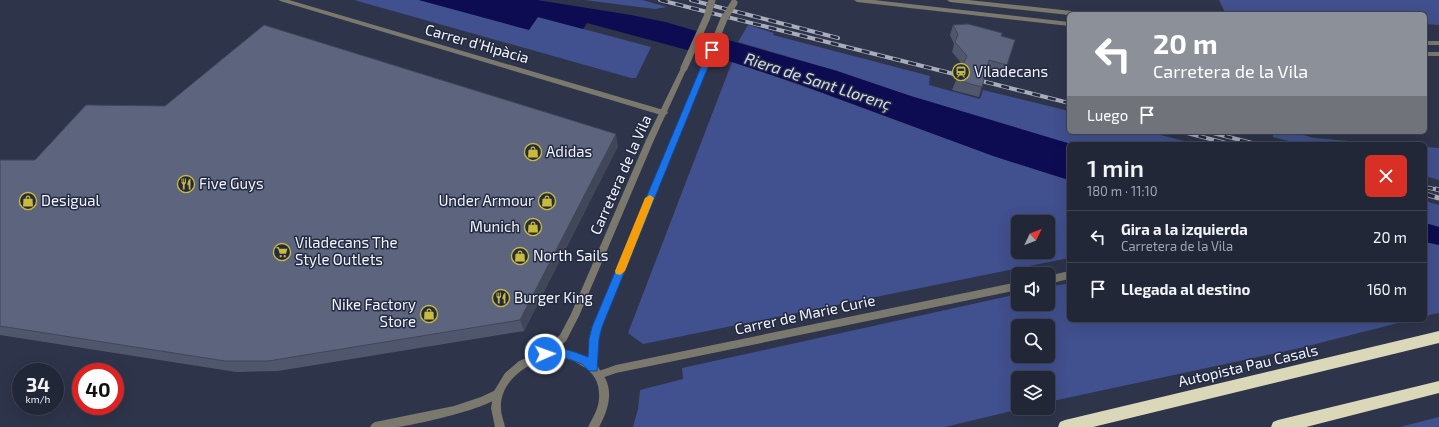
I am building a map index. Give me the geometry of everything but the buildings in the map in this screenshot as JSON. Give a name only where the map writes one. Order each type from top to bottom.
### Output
[{"type":"highway","name":"Autopista Pau Casals","points":[[1065,427],[1439,337]]},
{"type":"highway","points":[[1278,427],[1439,387]]},
{"type":"street","name":"Carrer d'Hipàcia","points":[[282,0],[664,113]]},
{"type":"street","name":"Carretera de la Vila","points":[[545,354],[563,338],[576,316],[650,140],[664,113],[707,17],[712,0]]},
{"type":"street","points":[[858,0],[1067,24]]},
{"type":"street","points":[[950,0],[1067,13]]},
{"type":"street","points":[[593,427],[602,411],[604,398],[603,386],[596,371],[594,339],[597,327],[724,19],[736,1]]},
{"type":"street","points":[[1427,43],[1439,43]]},
{"type":"street","points":[[1427,54],[1439,54]]},
{"type":"street","points":[[1055,278],[1067,275]]},
{"type":"street","name":"Carrer de Marie Curie","points":[[596,371],[616,369],[1011,287]]},
{"type":"street","points":[[500,427],[495,407],[498,393],[504,382],[517,368],[533,358],[545,354],[567,354],[585,361],[596,371]]},
{"type":"street","points":[[375,427],[454,410],[480,402],[498,393]]},
{"type":"shaded area","points":[[354,0],[419,0],[522,28],[531,15],[651,47],[636,78],[631,78]]},
{"type":"shaded area","points":[[584,0],[642,0],[667,7],[655,9]]},
{"type":"shaded area","points":[[1219,0],[1439,0],[1439,25],[1427,24],[1427,12],[1225,12]]},
{"type":"shaded area","points":[[748,25],[774,33],[773,35],[930,76],[929,85],[980,99],[983,90],[1067,111],[1067,134],[1157,134],[1188,142],[1067,142],[1067,144],[1041,142],[837,71],[738,42]]},
{"type":"shaded area","points":[[732,62],[984,152],[1067,179],[1067,258],[1024,267],[1011,267],[1011,270],[643,344],[628,333]]},
{"type":"shaded area","points":[[1273,134],[1299,134],[1314,138],[1361,142],[1292,142],[1273,137]]},
{"type":"shaded area","points":[[1427,147],[1439,148],[1439,180],[1427,177]]},
{"type":"shaded area","points":[[1427,202],[1439,205],[1439,227],[1427,224]]},
{"type":"shaded area","points":[[1427,242],[1439,245],[1439,313],[1427,316]]},
{"type":"shaded area","points":[[1065,284],[1067,284],[1067,322],[1402,322],[1300,348],[1055,400],[1055,371],[1011,371],[1011,411],[945,427],[633,427],[638,409],[640,390],[683,379],[682,368],[1011,296],[1011,311],[1055,311],[1055,286]]},
{"type":"shaded area","points":[[1439,417],[1439,427],[1400,427]]},
{"type":"water","name":"Riera de Sant Llorenç","points":[[419,0],[537,0],[665,22],[837,71],[911,96],[1067,143],[1067,179],[993,156],[799,84],[732,62],[587,23],[583,29],[538,17],[529,30]]},
{"type":"water","points":[[1427,224],[1439,227],[1439,245],[1427,242]]},
{"type":"railway","points":[[660,0],[1067,102]]},
{"type":"railway","points":[[691,0],[838,38]]},
{"type":"railway","points":[[1191,134],[1222,142]]},
{"type":"railway","points":[[1217,134],[1248,142]]},
{"type":"railway","points":[[1427,187],[1439,190],[1436,189]]},
{"type":"railway","points":[[1427,195],[1439,198]]},
{"type":"slow traffic","points":[[620,271],[650,198]]},
{"type":"place","name":"Viladecans","points":[[961,72]]},
{"type":"place","name":"Adidas","points":[[533,152]]},
{"type":"place","name":"Five Guys","points":[[186,184]]},
{"type":"place","name":"Desigual","points":[[28,201]]},
{"type":"place","name":"Under Armour","points":[[547,201]]},
{"type":"place","name":"Munich","points":[[533,227]]},
{"type":"place","name":"Viladecans The Style Outlets","points":[[282,252]]},
{"type":"place","name":"North Sails","points":[[520,256]]},
{"type":"place","name":"Burger King","points":[[501,298]]},
{"type":"place","name":"Nike Factory Store","points":[[429,314]]},
{"type":"route","points":[[545,354],[556,353],[576,356],[593,368],[594,339],[597,327],[712,50]]}]
